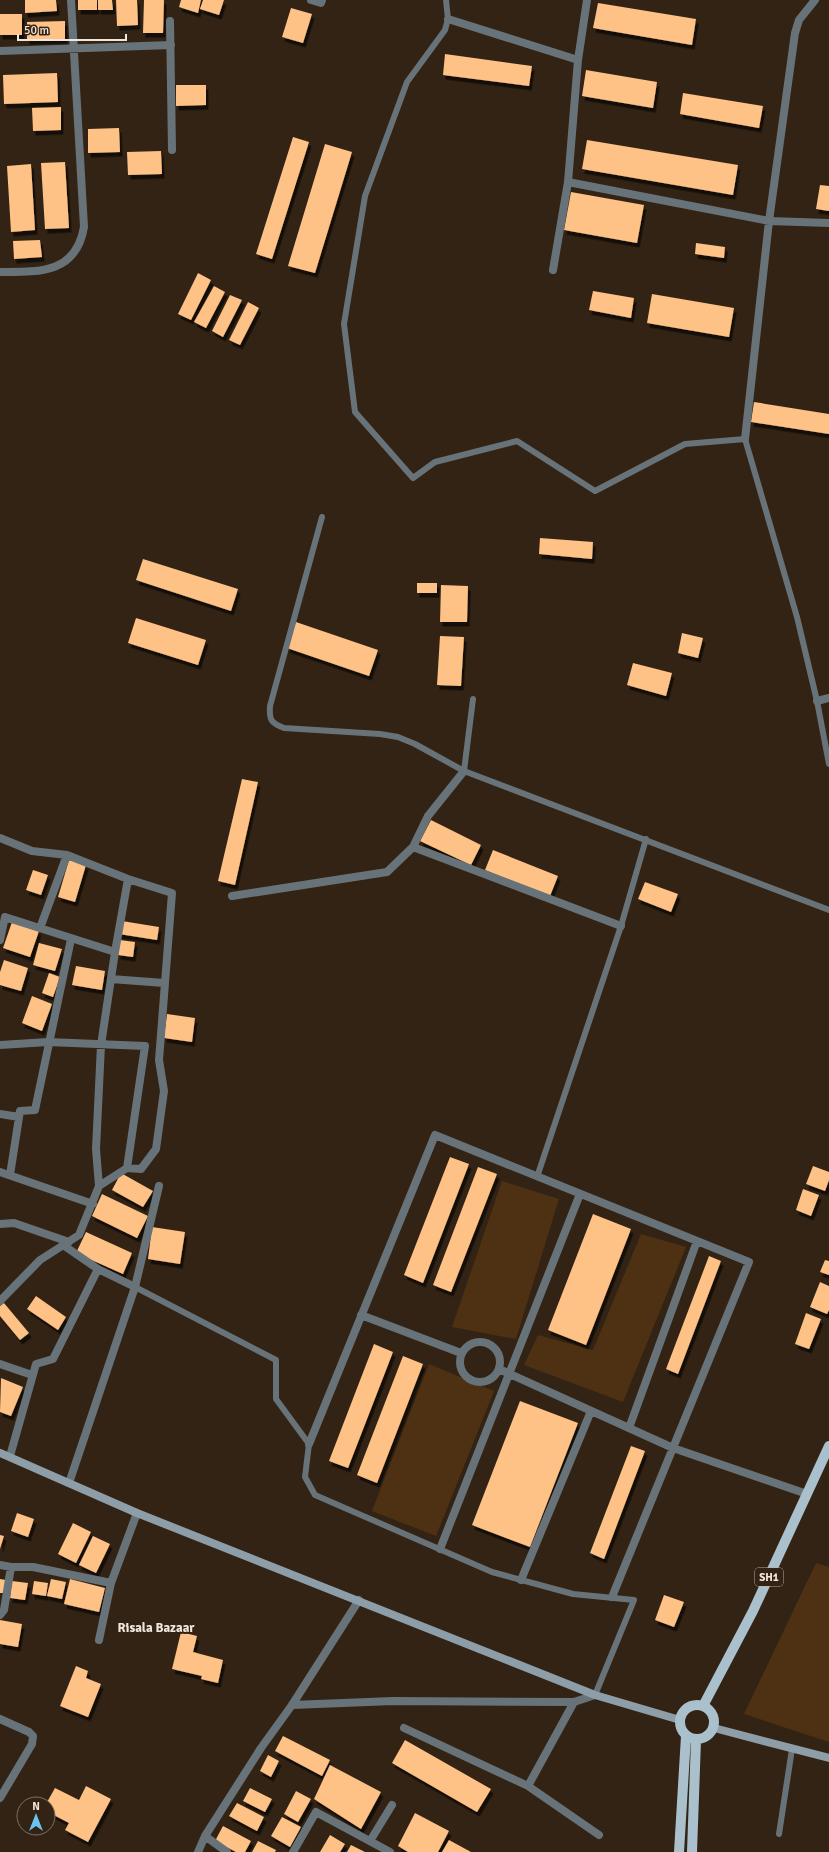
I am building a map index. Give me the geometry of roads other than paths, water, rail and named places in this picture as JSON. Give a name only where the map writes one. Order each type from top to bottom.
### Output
[{"type":"main road","name":"SH1","points":[[703,1706],[754,1611],[829,1446]]},
{"type":"main road","points":[[0,1452],[137,1513],[595,1695],[680,1720]]},
{"type":"main road","points":[[679,1852],[686,1736],[680,1726],[680,1720],[682,1714],[691,1706],[703,1706],[712,1714],[714,1719],[714,1728],[708,1736],[703,1739],[696,1740],[686,1736]]},
{"type":"main road","points":[[714,1728],[829,1758]]},
{"type":"main road","points":[[692,1852],[696,1740]]},
{"type":"street","points":[[0,272],[29,272],[51,269],[65,262],[74,253],[82,240],[84,227],[71,0]]},
{"type":"street","points":[[311,0],[321,3],[322,0]]},
{"type":"street","points":[[554,270],[568,182],[578,60],[587,0]]},
{"type":"street","points":[[745,438],[769,221],[795,33],[799,20],[815,0]]},
{"type":"street","points":[[448,19],[578,60]]},
{"type":"street","points":[[170,21],[172,150]]},
{"type":"street","points":[[0,51],[171,45]]},
{"type":"street","points":[[568,182],[769,221],[829,223]]},
{"type":"street","points":[[817,701],[829,698]]},
{"type":"street","points":[[232,896],[387,872],[413,847],[428,816],[464,771]]},
{"type":"street","points":[[0,838],[32,851],[67,855],[128,880],[172,893],[159,1060],[164,1091],[156,1149],[141,1169],[127,1168],[99,1186]]},
{"type":"street","points":[[413,847],[621,926]]},
{"type":"street","points":[[40,928],[67,855]]},
{"type":"street","points":[[0,1301],[40,1260],[79,1235],[93,1204],[99,1186],[96,1149],[101,1045],[115,952],[128,880]]},
{"type":"street","points":[[0,940],[2,914],[71,939],[115,952]]},
{"type":"street","points":[[10,1175],[20,1111],[35,1110],[48,1042],[71,939]]},
{"type":"street","points":[[111,979],[164,983]]},
{"type":"street","points":[[0,1045],[48,1042],[145,1046],[127,1168]]},
{"type":"street","points":[[0,1114],[20,1117]]},
{"type":"street","points":[[309,1444],[434,1135],[749,1262],[612,1597]]},
{"type":"street","points":[[0,1172],[93,1204]]},
{"type":"street","points":[[69,1482],[135,1287],[159,1186]]},
{"type":"street","points":[[440,1549],[580,1194]]},
{"type":"street","points":[[0,1224],[14,1223],[66,1244],[98,1269],[135,1287]]},
{"type":"street","points":[[629,1428],[697,1241]]},
{"type":"street","points":[[10,1456],[36,1364],[53,1359],[98,1269]]},
{"type":"street","points":[[361,1316],[462,1353]]},
{"type":"street","points":[[473,1343],[489,1343],[499,1354],[499,1370],[488,1381],[471,1381],[460,1369],[462,1353],[473,1343]]},
{"type":"street","points":[[0,1364],[32,1375]]},
{"type":"street","points":[[499,1370],[673,1448],[807,1494]]},
{"type":"street","points":[[521,1580],[591,1411]]},
{"type":"street","points":[[99,1640],[111,1583],[137,1513]]},
{"type":"street","points":[[0,1565],[11,1568],[33,1568],[111,1583]]},
{"type":"street","points":[[0,1615],[4,1610],[11,1568]]},
{"type":"street","points":[[198,1852],[205,1836],[261,1748],[292,1706],[359,1600]]},
{"type":"street","points":[[292,1706],[392,1701],[574,1702],[595,1695]]},
{"type":"street","points":[[528,1786],[574,1702]]},
{"type":"street","points":[[0,1719],[29,1732],[33,1736],[32,1744],[0,1797]]},
{"type":"street","points":[[404,1728],[528,1786],[599,1835]]},
{"type":"street","points":[[370,1841],[392,1805]]},
{"type":"street","points":[[293,1852],[316,1812],[390,1852]]},
{"type":"street","points":[[205,1836],[227,1852]]},
{"type":"lane","points":[[446,0],[448,19],[445,30],[407,82],[365,196],[344,324],[355,412],[413,478],[435,462],[517,441],[595,491],[685,444],[745,438],[797,618],[817,701],[829,764]]},
{"type":"lane","points":[[322,517],[270,706],[270,716],[274,724],[284,728],[380,734],[398,737],[415,744],[464,771],[646,839],[829,910]]},
{"type":"lane","points":[[464,771],[473,699]]},
{"type":"lane","points":[[537,1177],[621,926],[646,839]]},
{"type":"lane","points":[[135,1287],[276,1360],[276,1399],[309,1444],[305,1477],[315,1495],[492,1572],[573,1594],[634,1600],[595,1695]]},
{"type":"lane","points":[[779,1834],[792,1749]]},
{"type":"district","name":"Risala Bazaar","points":[[156,1628]]}]
